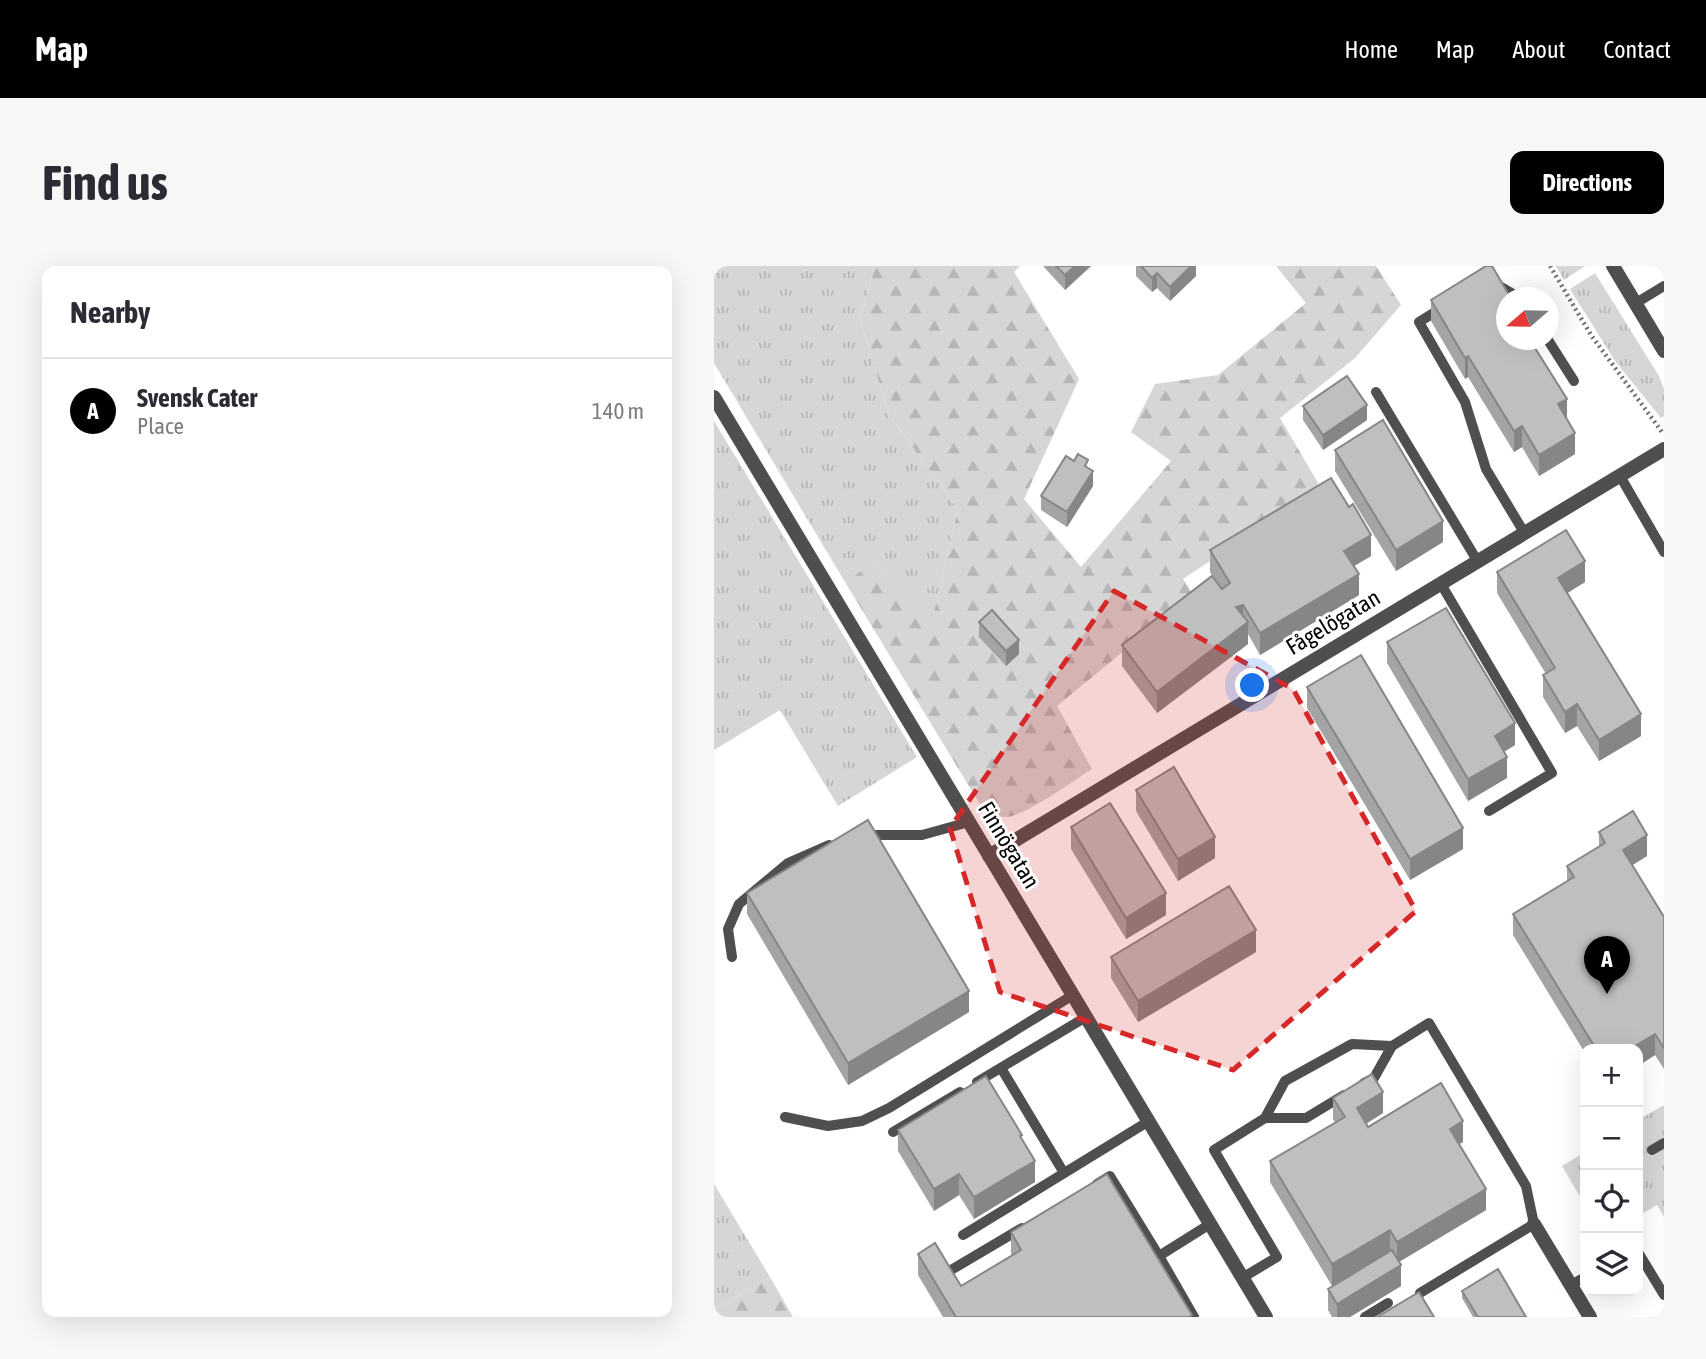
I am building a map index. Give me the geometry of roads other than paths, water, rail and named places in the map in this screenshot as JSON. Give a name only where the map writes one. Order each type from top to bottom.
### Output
[{"type":"street","points":[[1613,266],[1664,351]]},
{"type":"street","name":"Finnögatan","points":[[714,397],[1266,1317]]},
{"type":"street","name":"Fågelögatan","points":[[989,856],[1664,449]]},
{"type":"street","points":[[1534,1224],[1590,1317]]},
{"type":"lane","points":[[1489,280],[1501,287]]},
{"type":"lane","points":[[1636,303],[1664,286]]},
{"type":"lane","points":[[1454,301],[1419,322],[1465,402],[1486,469],[1525,534]]},
{"type":"lane","points":[[1554,350],[1574,381]]},
{"type":"lane","points":[[1376,392],[1478,562]]},
{"type":"lane","points":[[1620,476],[1664,552]]},
{"type":"lane","points":[[1441,584],[1552,773],[1489,811]]},
{"type":"lane","points":[[849,837],[922,835],[969,822]]},
{"type":"lane","points":[[732,957],[728,929],[739,904],[788,863],[836,842]]},
{"type":"lane","points":[[785,1117],[828,1126],[862,1121],[889,1108],[1073,995]]},
{"type":"lane","points":[[893,1132],[1086,1017]]},
{"type":"lane","points":[[1265,1118],[1306,1118],[1374,1078],[1392,1046],[1429,1023],[1526,1186],[1534,1224],[1420,1293]]},
{"type":"lane","points":[[1242,1278],[1277,1257],[1214,1150],[1265,1118],[1285,1081],[1352,1044],[1392,1046]]},
{"type":"lane","points":[[1001,1068],[1064,1173]]},
{"type":"lane","points":[[963,1235],[1149,1121]]},
{"type":"lane","points":[[1652,1150],[1664,1143]]},
{"type":"lane","points":[[1087,1190],[1110,1176],[1194,1317]]},
{"type":"lane","points":[[951,1270],[1030,1223]]},
{"type":"lane","points":[[1159,1255],[1210,1224]]},
{"type":"lane","points":[[1643,1260],[1664,1295]]},
{"type":"lane","points":[[1571,1285],[1580,1279]]},
{"type":"lane","points":[[1365,1317],[1388,1303]]},
{"type":"place","name":"Svensk Cater","points":[[1607,994]]}]
